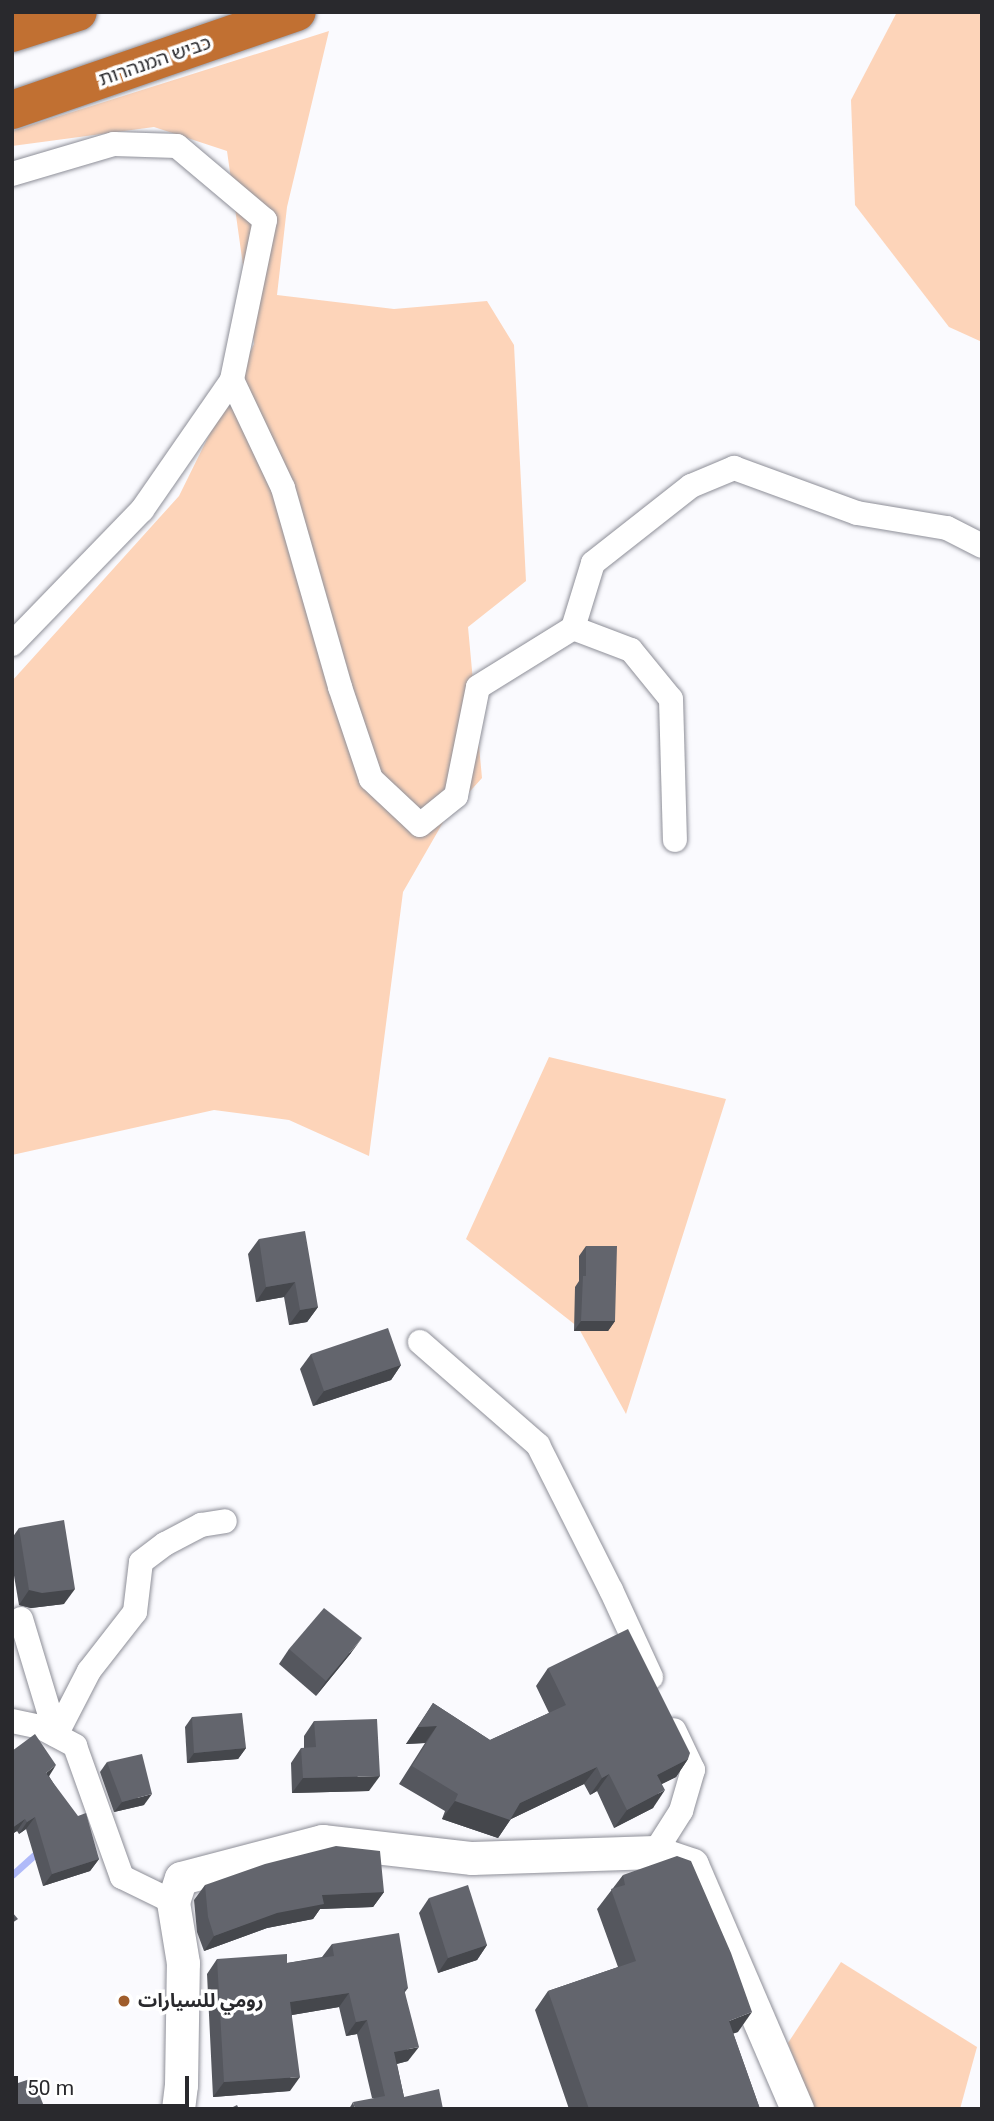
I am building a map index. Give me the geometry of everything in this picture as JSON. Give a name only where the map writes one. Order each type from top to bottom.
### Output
[{"type":"highway","points":[[12,33],[78,12]]},
{"type":"highway","name":"כביש המנהרות","points":[[12,110],[297,12]]},
{"type":"street","points":[[12,174],[114,144],[177,146],[265,220],[232,380],[142,510],[12,644]]},
{"type":"street","points":[[232,380],[283,488],[340,687],[371,779],[420,825],[456,796],[478,687],[573,628],[593,563],[691,486],[734,468],[857,513],[947,528],[982,546]]},
{"type":"street","points":[[573,628],[631,650],[671,699],[675,840]]},
{"type":"street","points":[[420,1342],[538,1445],[611,1590],[692,1770],[681,1811],[655,1852]]},
{"type":"street","points":[[56,1735],[89,1671],[135,1612],[141,1562],[165,1544],[201,1525],[225,1521]]},
{"type":"street","points":[[20,1619],[56,1735]]},
{"type":"street","points":[[12,1721],[40,1727],[75,1746],[122,1877],[173,1902]]},
{"type":"street","points":[[178,2109],[181,2085],[183,1963],[173,1902],[181,1878],[322,1841],[407,1848],[472,1858],[655,1852],[692,1865],[797,2109]]},
{"type":"shaded area","points":[[897,12],[982,12],[982,342],[949,327],[855,205],[851,100]]},
{"type":"shaded area","points":[[329,31],[287,207],[277,295],[394,309],[487,301],[514,345],[526,581],[468,627],[482,778],[445,819],[403,892],[369,1156],[289,1120],[214,1110],[12,1155],[12,681],[179,496],[254,344],[227,151],[154,127],[12,146],[12,131]]},
{"type":"shaded area","points":[[549,1057],[726,1099],[626,1414],[578,1327],[466,1239]]},
{"type":"shaded area","points":[[841,1962],[977,2047],[960,2109],[815,2109],[811,2105],[788,2043]]},
{"type":"building","points":[[305,1231],[318,1307],[300,1310],[295,1282],[266,1287],[259,1239]]},
{"type":"building","points":[[586,1246],[617,1246],[615,1321],[581,1321]]},
{"type":"building","points":[[388,1328],[401,1365],[324,1391],[311,1354]]},
{"type":"building","points":[[64,1520],[75,1589],[42,1593],[29,1590],[19,1528]]},
{"type":"building","points":[[324,1608],[362,1638],[326,1681],[289,1649]]},
{"type":"building","points":[[628,1629],[690,1753],[688,1759],[657,1775],[665,1790],[627,1810],[609,1774],[602,1778],[597,1767],[520,1803],[510,1820],[455,1801],[458,1794],[412,1766],[437,1726],[418,1727],[433,1703],[490,1740],[566,1705],[548,1668]]},
{"type":"building","points":[[242,1713],[246,1748],[194,1753],[192,1717]]},
{"type":"building","points":[[377,1719],[380,1776],[303,1778],[301,1748],[316,1747],[314,1721]]},
{"type":"building","points":[[35,1734],[56,1765],[46,1773],[78,1816],[86,1813],[99,1859],[52,1874],[35,1817],[27,1822],[25,1819],[12,1828],[12,1751]]},
{"type":"building","points":[[142,1754],[152,1794],[122,1802],[107,1762]]},
{"type":"building","points":[[336,1846],[380,1851],[384,1892],[322,1895],[324,1904],[277,1913],[214,1936],[208,1917],[205,1885],[265,1864]]},
{"type":"building","points":[[677,1856],[691,1861],[731,1953],[752,2012],[729,2021],[760,2109],[589,2109],[548,1991],[636,1961],[611,1889],[625,1885],[623,1875]]},
{"type":"building","points":[[468,1885],[487,1945],[448,1958],[429,1898]]},
{"type":"building","points":[[12,1912],[18,1919],[12,1923]]},
{"type":"building","points":[[399,1933],[408,1988],[404,1989],[419,2047],[394,2052],[404,2097],[439,2089],[443,2109],[355,2109],[353,2102],[385,2096],[367,2020],[356,2022],[349,1993],[290,2002],[300,2077],[224,2082],[217,1959],[287,1954],[287,1963],[334,1956],[332,1944]]},
{"type":"building","points":[[33,2078],[45,2109],[12,2109],[12,2085]]},
{"type":"waterway","points":[[12,1875],[41,1849]]},
{"type":"place","name":"رومي للسيارات","points":[[124,2001]]}]
